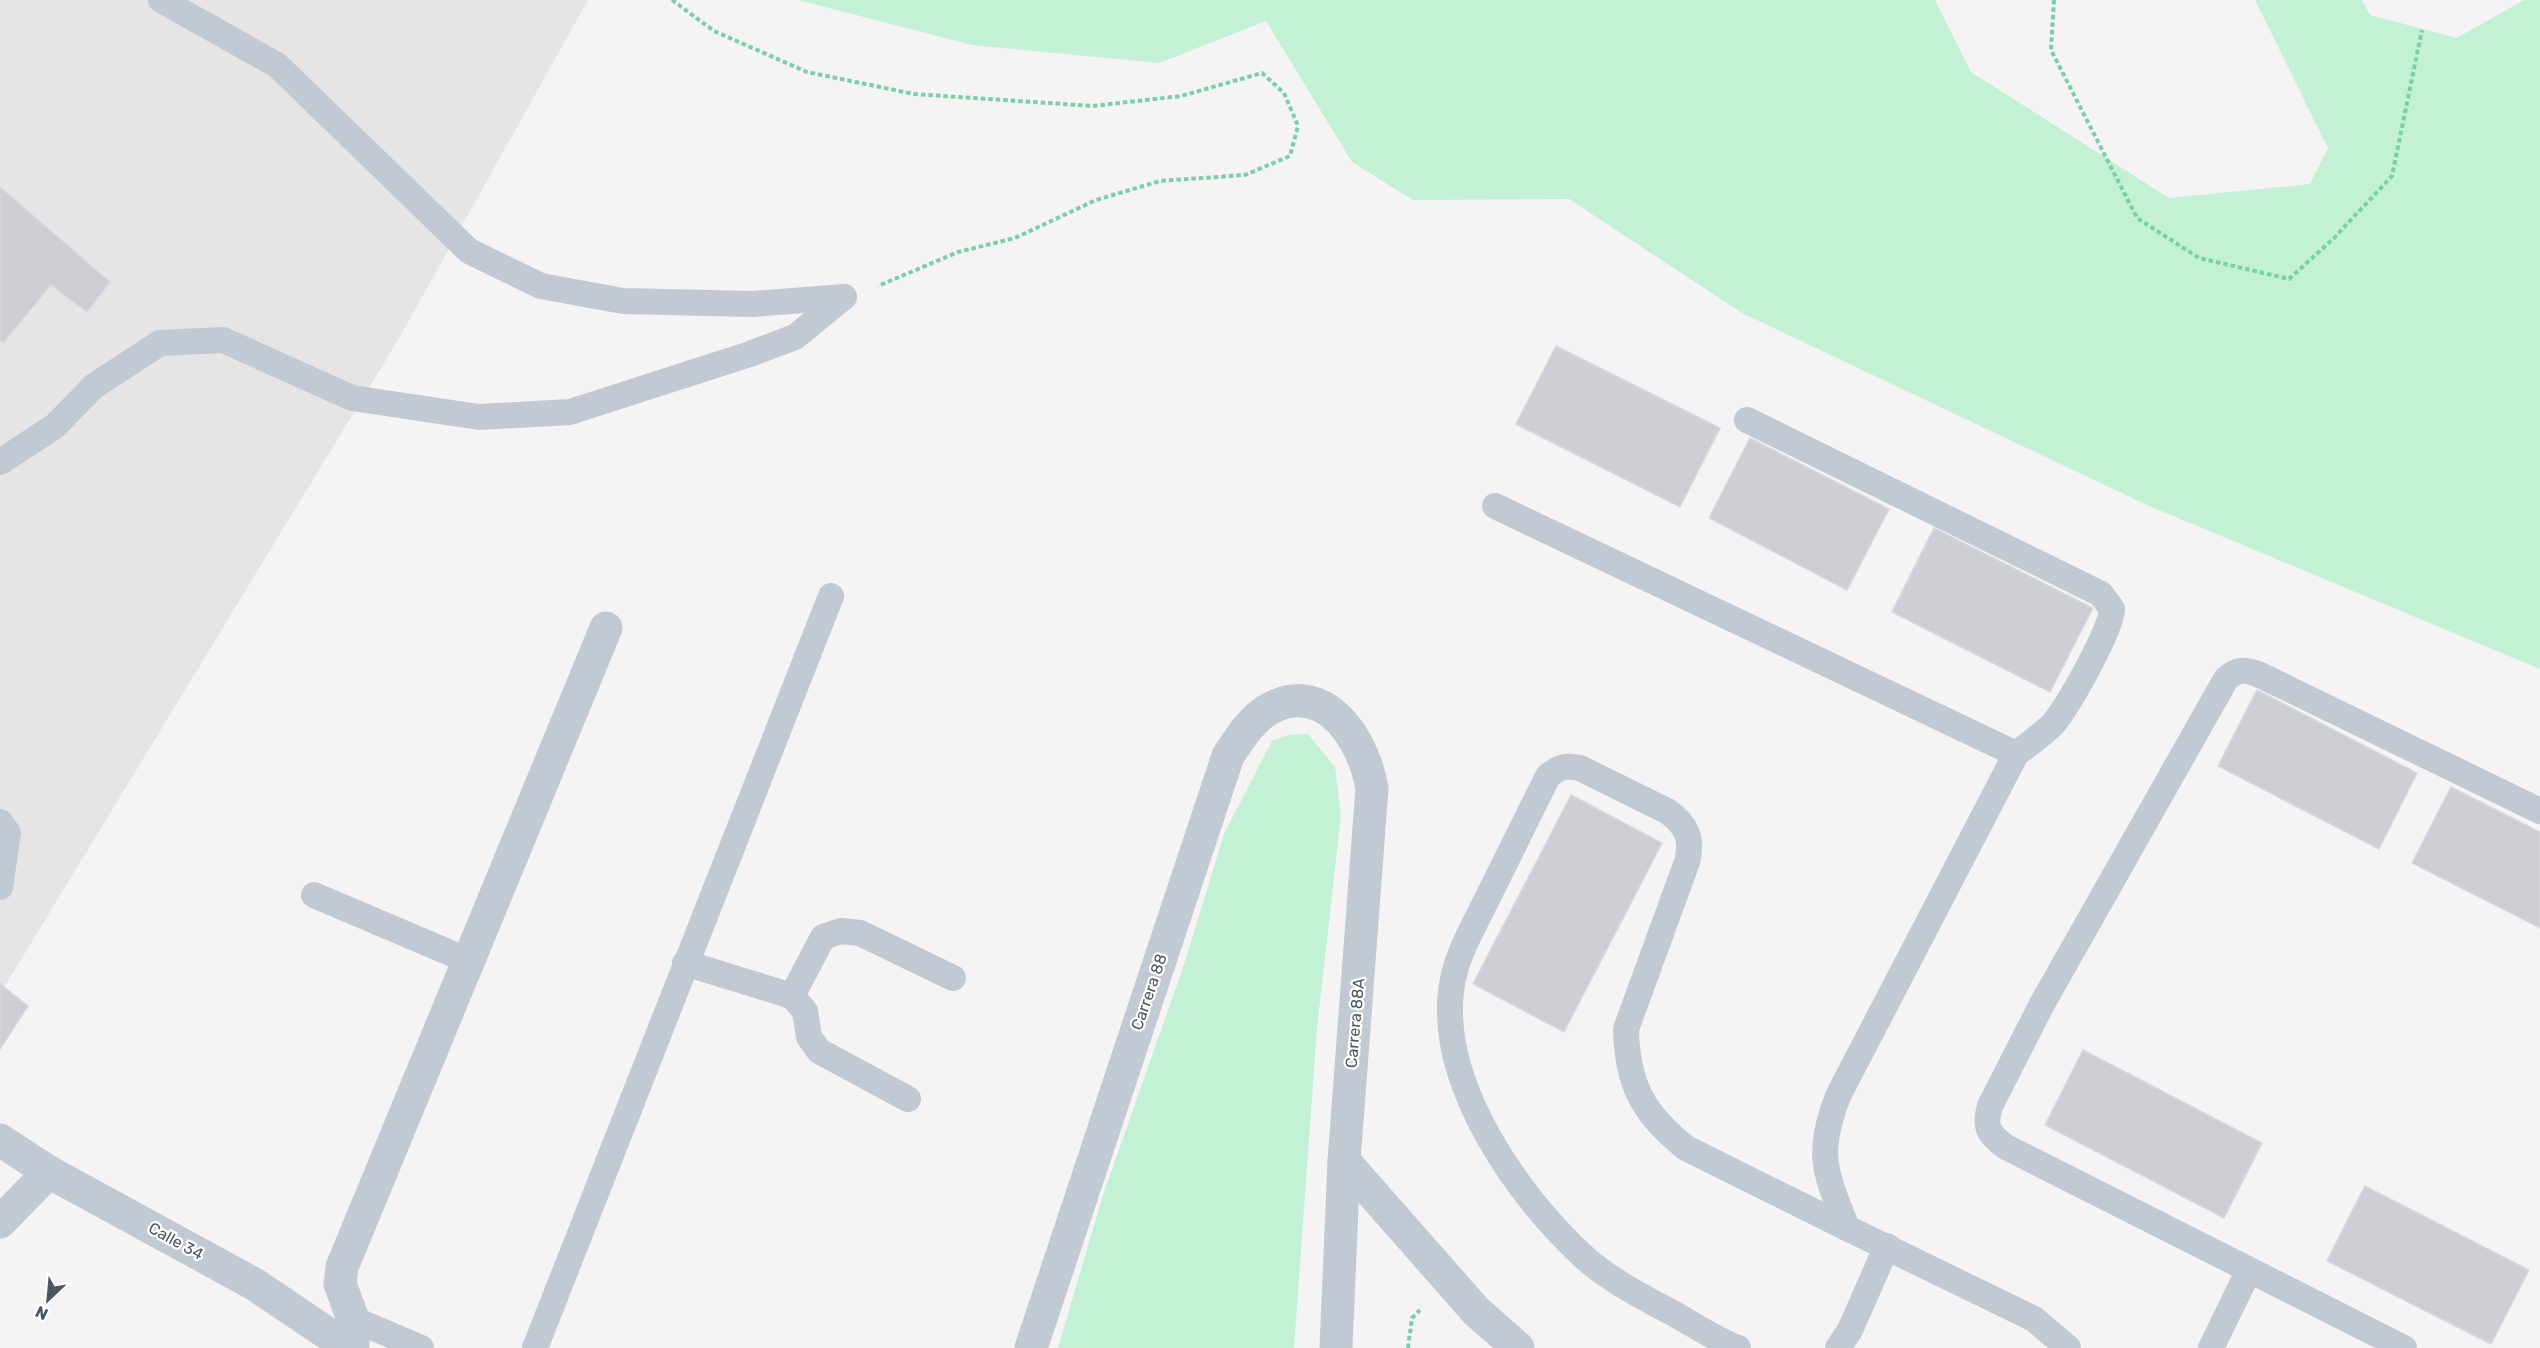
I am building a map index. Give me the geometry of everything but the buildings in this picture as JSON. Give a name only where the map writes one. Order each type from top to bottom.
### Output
[{"type":"street","points":[[352,1338],[340,1284],[342,1267],[606,628]]},
{"type":"street","name":"Carrera 88","points":[[1031,1348],[1228,756],[1240,738],[1270,708],[1289,701],[1312,703],[1330,711]]},
{"type":"street","name":"Carrera 88A","points":[[1330,711],[1347,727],[1360,747],[1368,764],[1372,788],[1344,1161],[1336,1348]]},
{"type":"street","name":"Calle 34","points":[[0,1140],[49,1172],[352,1338]]},
{"type":"street","points":[[1344,1161],[1476,1311],[1518,1348]]},
{"type":"street","points":[[0,1222],[49,1172]]},
{"type":"lane","points":[[161,0],[277,65],[470,251],[541,286],[622,302],[753,304],[844,297]]},
{"type":"lane","points":[[0,462],[56,426],[94,386],[160,343],[223,340],[352,398],[479,417],[570,412],[750,354],[795,337],[844,297]]},
{"type":"lane","points":[[1747,420],[2101,594],[2108,602],[2112,619],[2064,709],[2053,723],[2016,754],[1839,1094],[1824,1140],[1824,1159],[1827,1178],[1847,1228]]},
{"type":"lane","points":[[1495,506],[2016,754]]},
{"type":"lane","points":[[535,1348],[831,596]]},
{"type":"lane","points":[[2404,1348],[2006,1147],[1990,1136],[1985,1123],[1990,1106],[2042,1004],[2226,680],[2234,672],[2245,669],[2258,674],[2540,810]]},
{"type":"lane","points":[[1738,1348],[1631,1290],[1587,1260],[1548,1220],[1513,1177],[1487,1135],[1465,1082],[1449,1024],[1451,989],[1459,956],[1548,776],[1557,768],[1568,765],[1580,768],[1667,811],[1681,820],[1690,836],[1691,848],[1688,862],[1626,1029],[1627,1057],[1635,1089],[1647,1111],[1664,1131],[1686,1148],[2034,1319],[2068,1348]]},
{"type":"lane","points":[[0,822],[8,833],[0,887]]},
{"type":"lane","points":[[315,895],[469,961]]},
{"type":"lane","points":[[792,996],[823,937],[841,931],[860,933],[953,978]]},
{"type":"lane","points":[[685,963],[792,996],[805,1011],[809,1037],[819,1051],[908,1099]]},
{"type":"lane","points":[[1838,1348],[1850,1330],[1887,1246]]},
{"type":"lane","points":[[2211,1348],[2249,1270]]},
{"type":"lane","points":[[352,1338],[421,1348]]},
{"type":"path","points":[[672,0],[714,31],[807,72],[914,94],[1093,106],[1181,96],[1262,72],[1284,93],[1298,126],[1290,156],[1245,175],[1160,181],[1096,200],[1016,238],[958,252],[859,296],[844,297]]},
{"type":"path","points":[[2054,0],[2051,50],[2137,218],[2199,258],[2289,279],[2334,238],[2392,176],[2422,30]]},
{"type":"shaded area","points":[[0,0],[588,0],[398,340],[0,994]]},
{"type":"green space","points":[[798,0],[1935,0],[1971,72],[2169,198],[2310,184],[2328,148],[2255,0],[2362,0],[2370,15],[2457,38],[2524,0],[2540,0],[2540,669],[2147,505],[1742,313],[1569,199],[1413,200],[1352,162],[1266,21],[1159,63],[972,45]]},
{"type":"green space","points":[[1308,734],[1335,767],[1341,815],[1317,1028],[1294,1348],[1058,1348],[1103,1195],[1183,968],[1224,834],[1272,741],[1288,735]]}]
